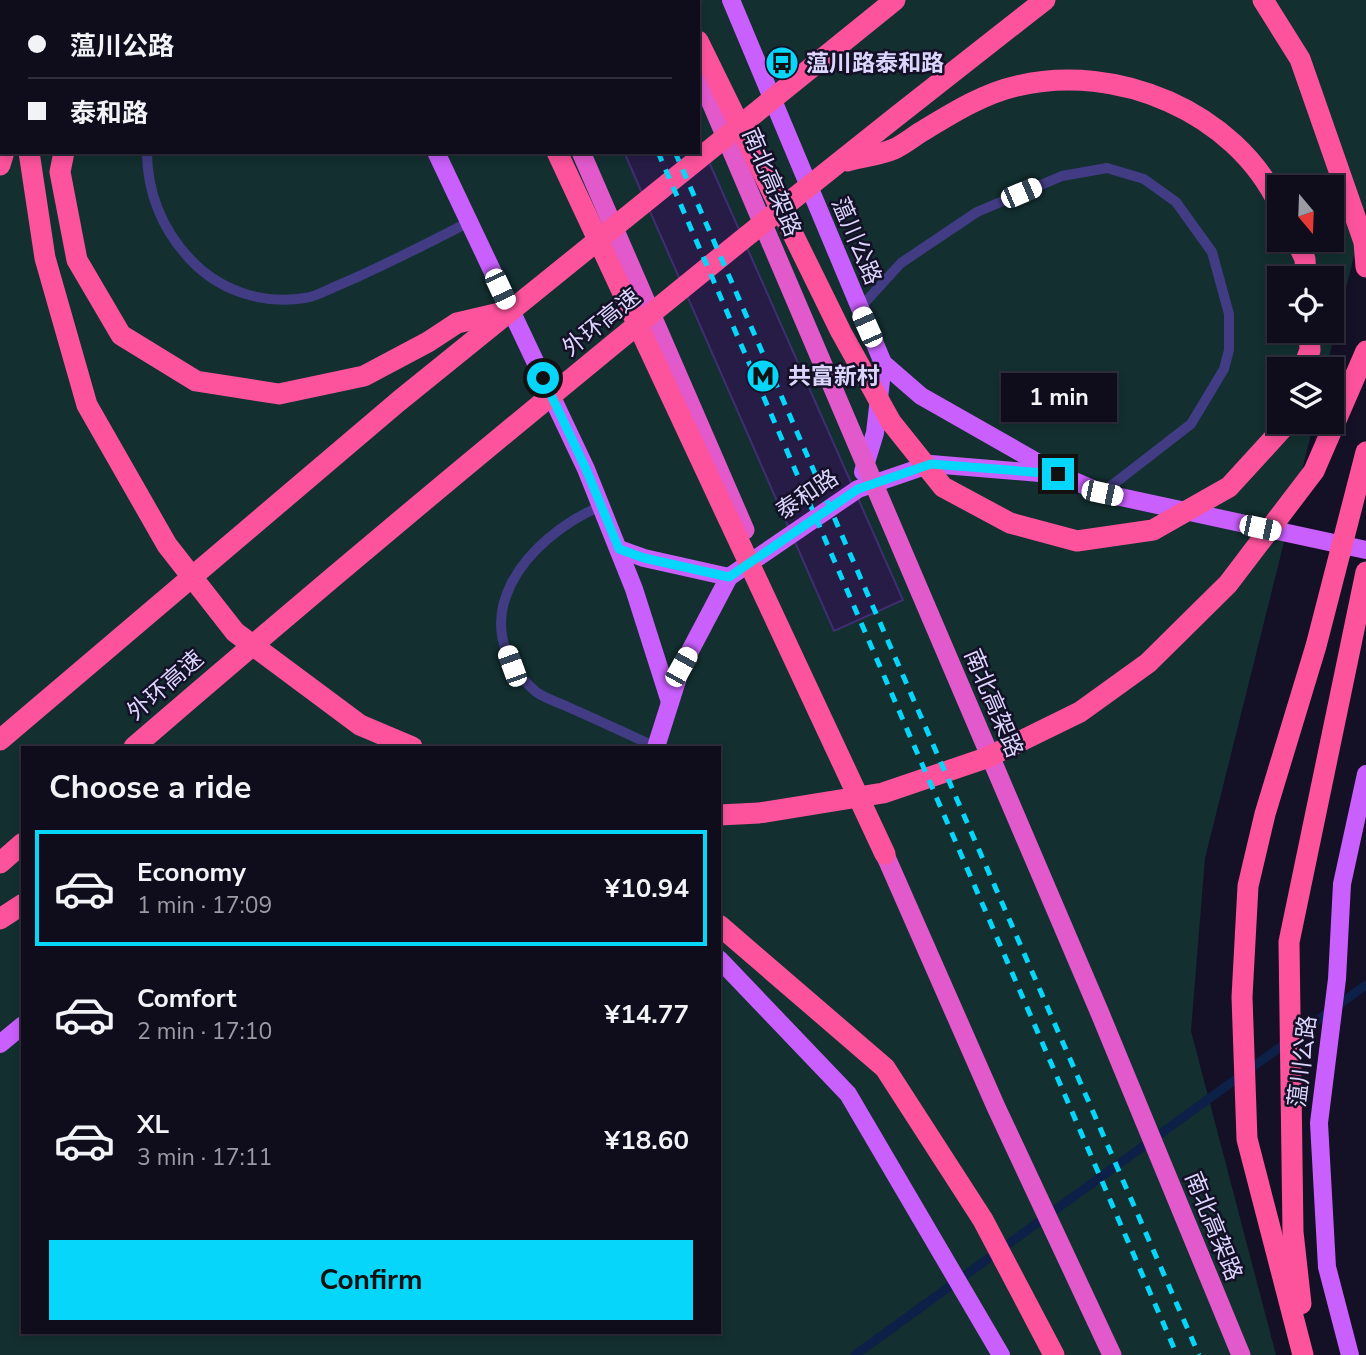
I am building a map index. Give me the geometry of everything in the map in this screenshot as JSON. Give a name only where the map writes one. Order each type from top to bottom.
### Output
[{"type":"highway","points":[[0,740],[510,310],[895,0]]},
{"type":"highway","name":"外环高速","points":[[135,746],[478,457],[839,163],[1045,0]]},
{"type":"highway","points":[[1263,0],[1300,60],[1364,243],[1366,267]]},
{"type":"highway","points":[[700,45],[847,344],[891,422],[943,486],[1010,523],[1077,541],[1153,530],[1229,487],[1277,434]]},
{"type":"highway","name":"南北高架路","points":[[700,77],[1099,1011],[1241,1355]]},
{"type":"highway","points":[[839,163],[895,149],[968,104],[1018,85],[1087,79],[1156,95],[1214,125],[1267,179]]},
{"type":"highway","points":[[29,154],[45,258],[87,405],[167,545],[235,632],[360,725],[410,746]]},
{"type":"highway","points":[[64,154],[60,172],[77,260],[121,335],[196,381],[279,394],[364,376],[428,342],[457,323],[510,310]]},
{"type":"highway","points":[[558,154],[885,854]]},
{"type":"highway","points":[[582,154],[996,1107],[1112,1355]]},
{"type":"highway","points":[[721,815],[759,813],[883,793],[986,758],[1080,712],[1149,663],[1228,584],[1314,471],[1366,351]]},
{"type":"highway","points":[[1305,1355],[1247,1139],[1242,997],[1248,886],[1265,814],[1316,646],[1366,452]]},
{"type":"highway","points":[[1305,1355],[1293,1232],[1289,942],[1366,572]]},
{"type":"highway","points":[[0,863],[21,845]]},
{"type":"highway","points":[[0,919],[21,905]]},
{"type":"highway","points":[[721,927],[885,1068],[982,1220],[1054,1355]]},
{"type":"main road","name":"蕰川公路","points":[[731,0],[883,363],[921,396],[1058,474],[1102,493],[1366,550]]},
{"type":"main road","points":[[437,154],[619,549],[670,702],[656,746]]},
{"type":"main road","points":[[858,489],[875,433],[883,363]]},
{"type":"main road","name":"泰和路","points":[[670,702],[681,667],[729,577],[858,489],[931,464],[1058,474]]},
{"type":"main road","points":[[619,549],[644,558],[729,577]]},
{"type":"main road","name":"蕰川公路","points":[[1350,1355],[1327,1267],[1319,1123],[1336,986],[1342,884],[1366,774]]},
{"type":"main road","points":[[721,961],[848,1094],[1001,1355]]},
{"type":"main road","points":[[0,1044],[21,1027]]},
{"type":"lane","points":[[147,154],[152,191],[169,237],[202,272],[224,287],[257,298],[306,298],[374,270],[469,222]]},
{"type":"lane","points":[[859,309],[901,262],[977,212],[1062,176],[1107,168],[1144,179],[1176,202],[1212,252],[1229,314],[1229,350],[1224,369],[1191,424],[1102,493]]},
{"type":"lane","points":[[601,506],[548,537],[508,584],[499,631],[512,666],[537,693],[654,746]]},
{"type":"green space","points":[[700,0],[1366,0],[1366,207],[1344,296],[1344,266],[1267,266],[1267,343],[1332,343],[1329,357],[1267,357],[1267,434],[1311,434],[1205,858],[1191,1031],[1276,1355],[0,1355],[0,154],[700,154]]},
{"type":"building","name":"共富新村","points":[[700,142],[903,600],[834,631],[625,154],[700,154]]},
{"type":"waterway","points":[[855,1355],[1366,985]]},
{"type":"railway","points":[[659,154],[1177,1355]]},
{"type":"railway","points":[[676,154],[1199,1355]]},
{"type":"place","name":"蕰川路泰和路","points":[[782,63]]},
{"type":"place","name":"共富新村","points":[[763,376]]},
{"type":"route","points":[[543,378],[586,469],[619,549],[644,558],[729,577],[858,489],[931,464],[1058,474]]}]
